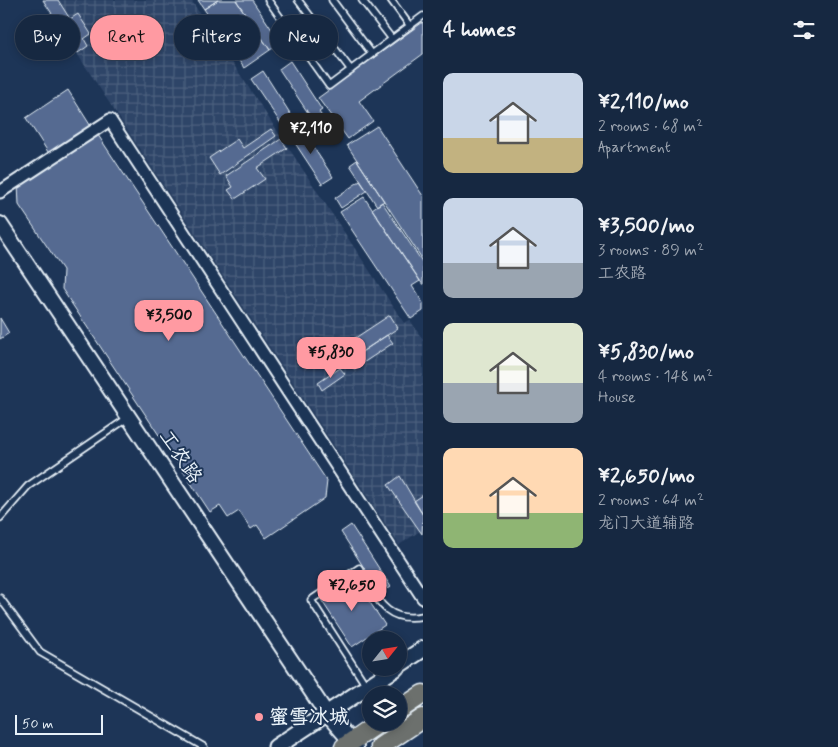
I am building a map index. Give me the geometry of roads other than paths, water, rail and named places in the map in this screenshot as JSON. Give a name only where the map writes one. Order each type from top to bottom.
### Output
[{"type":"highway","points":[[407,705],[423,694]]},
{"type":"highway","points":[[380,747],[423,718]]},
{"type":"highway","points":[[349,746],[368,731]]},
{"type":"main road","points":[[408,659],[423,649]]},
{"type":"main road","points":[[367,686],[383,676]]},
{"type":"main road","points":[[276,747],[362,689]]},
{"type":"street","points":[[0,192],[110,120],[423,598]]},
{"type":"street","name":"工农路","points":[[0,224],[126,420],[323,716],[349,746]]},
{"type":"street","name":"工农路","points":[[0,240],[126,420]]},
{"type":"lane","points":[[268,0],[329,86],[423,16]]},
{"type":"lane","points":[[298,0],[351,70]]},
{"type":"lane","points":[[332,0],[372,54]]},
{"type":"lane","points":[[362,0],[392,39]]},
{"type":"lane","points":[[391,0],[410,26]]},
{"type":"lane","points":[[0,518],[28,486],[126,420]]},
{"type":"lane","points":[[367,686],[336,632],[324,614],[311,600],[358,568],[366,586],[378,604],[388,612],[408,619],[423,616]]},
{"type":"lane","points":[[0,598],[40,652],[204,747]]},
{"type":"place","name":"蜜雪冰城","points":[[259,717]]}]
